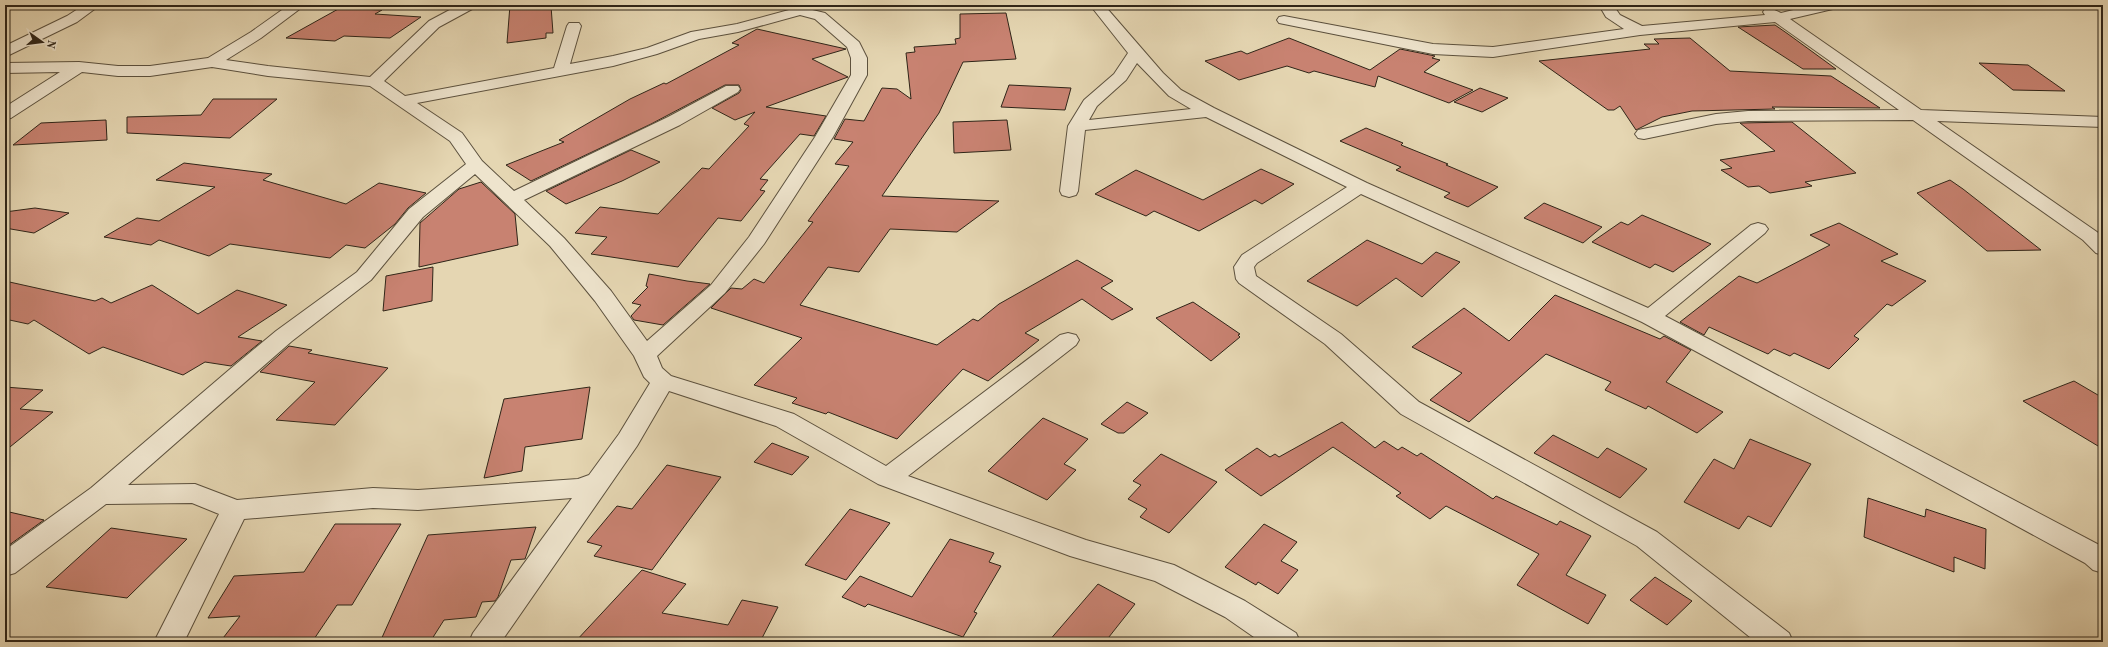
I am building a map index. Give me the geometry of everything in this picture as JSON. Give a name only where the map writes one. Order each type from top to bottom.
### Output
[{"type":"street","points":[[5,52],[72,19],[94,5]]},
{"type":"street","points":[[212,62],[298,5]]},
{"type":"street","points":[[374,82],[434,24],[469,5]]},
{"type":"street","points":[[809,12],[825,5]]},
{"type":"street","points":[[1097,5],[1136,54],[1175,92],[1208,112],[1360,187],[1650,317],[2088,551],[2103,562]]},
{"type":"street","points":[[1606,5],[1607,9],[1625,25],[1640,31]]},
{"type":"street","points":[[1760,5],[2090,236],[2103,249]]},
{"type":"street","points":[[1284,20],[1433,49],[1493,52],[1640,31],[1777,18],[1832,5]]},
{"type":"street","points":[[404,101],[613,61],[652,51],[696,36],[738,28],[800,11],[809,12],[820,16],[854,45],[859,58],[859,75],[824,137],[757,240],[718,289],[645,355]]},
{"type":"street","points":[[561,70],[574,26]]},
{"type":"street","points":[[1069,191],[1077,126],[1090,103],[1120,77],[1136,54]]},
{"type":"street","points":[[5,68],[78,67],[118,71],[150,71],[212,62],[268,71],[374,82],[456,137],[476,165],[557,242],[603,296],[645,355],[652,372],[663,381],[785,420],[888,478],[1080,549],[1164,573],[1235,609],[1285,642]]},
{"type":"street","points":[[5,114],[78,67]]},
{"type":"street","points":[[512,199],[674,121],[732,89]]},
{"type":"street","points":[[1077,126],[1208,112]]},
{"type":"street","points":[[1644,134],[1716,119],[1748,116],[1918,115],[2103,122]]},
{"type":"street","points":[[5,565],[100,495],[272,346],[364,276],[416,213],[476,165]]},
{"type":"street","points":[[1360,187],[1249,259],[1244,267],[1246,279],[1333,339],[1410,408],[1647,539],[1778,642]]},
{"type":"street","points":[[1650,317],[1758,228]]},
{"type":"street","points":[[888,478],[1068,340]]},
{"type":"street","points":[[484,642],[628,440],[663,381]]},
{"type":"street","points":[[100,495],[195,493],[235,510],[373,498],[418,500],[578,488],[598,482]]},
{"type":"street","points":[[169,642],[235,510]]},
{"type":"building","points":[[510,5],[551,6],[553,33],[546,33],[546,38],[507,43]]},
{"type":"building","points":[[340,8],[382,10],[375,14],[421,17],[390,38],[344,36],[335,41],[286,38]]},
{"type":"building","points":[[1006,13],[1016,59],[963,62],[939,113],[882,196],[999,201],[957,232],[890,229],[859,272],[828,267],[800,305],[937,345],[973,319],[978,321],[999,304],[1077,260],[1113,281],[1101,288],[1133,309],[1112,320],[1082,299],[1025,333],[1039,340],[988,381],[963,369],[897,439],[828,412],[826,414],[792,403],[797,398],[754,385],[802,338],[711,308],[731,288],[742,289],[754,279],[764,283],[813,222],[808,221],[849,166],[835,164],[853,142],[834,139],[845,119],[864,121],[882,88],[897,89],[911,99],[906,53],[915,52],[914,47],[956,44],[955,39],[960,38],[960,14]]},
{"type":"building","points":[[1775,25],[1836,69],[1803,69],[1738,27]]},
{"type":"building","points":[[757,29],[846,49],[812,59],[848,77],[766,107],[826,116],[814,136],[800,134],[760,179],[768,180],[760,190],[765,191],[741,221],[718,218],[678,267],[591,254],[607,237],[575,233],[600,207],[658,214],[702,168],[709,169],[749,126],[744,124],[755,112],[735,120],[712,108],[739,93],[741,90],[739,85],[725,85],[651,124],[531,181],[506,165],[564,142],[559,140],[630,99],[664,83],[666,84],[739,45],[732,43]]},
{"type":"building","points":[[1289,38],[1370,70],[1400,49],[1435,56],[1432,58],[1440,60],[1424,72],[1473,90],[1449,103],[1378,76],[1375,87],[1314,71],[1309,73],[1287,66],[1239,80],[1205,61],[1241,51],[1247,54]]},
{"type":"building","points":[[1690,38],[1730,71],[1831,76],[1880,108],[1772,107],[1775,109],[1692,111],[1662,117],[1636,130],[1620,106],[1614,110],[1608,110],[1539,61],[1650,49],[1644,44],[1659,44],[1654,39]]},
{"type":"building","points":[[1979,63],[2028,65],[2065,91],[2013,90]]},
{"type":"building","points":[[1009,85],[1071,88],[1065,110],[1001,107]]},
{"type":"building","points":[[1480,88],[1508,98],[1482,112],[1454,102]]},
{"type":"building","points":[[213,99],[277,99],[230,138],[127,133],[127,117],[201,115]]},
{"type":"building","points":[[106,120],[107,140],[13,145],[41,123]]},
{"type":"building","points":[[1007,120],[1011,150],[954,153],[953,122]]},
{"type":"building","points":[[1792,122],[1856,173],[1805,182],[1812,186],[1770,193],[1759,186],[1748,187],[1721,170],[1732,168],[1720,160],[1775,151],[1740,123]]},
{"type":"building","points":[[1366,128],[1403,143],[1401,145],[1448,164],[1446,165],[1498,187],[1468,207],[1444,197],[1450,193],[1396,170],[1401,167],[1340,141]]},
{"type":"building","points":[[631,150],[660,162],[622,181],[566,204],[546,191]]},
{"type":"building","points":[[184,163],[272,174],[263,180],[346,204],[379,183],[426,193],[408,208],[395,224],[365,248],[346,245],[330,258],[230,244],[209,256],[159,240],[151,245],[104,237],[137,218],[159,221],[215,187],[156,180]]},
{"type":"building","points":[[1261,169],[1294,184],[1262,204],[1255,200],[1199,231],[1154,211],[1146,216],[1095,194],[1136,170],[1203,200]]},
{"type":"building","points":[[1950,180],[2041,250],[1987,251],[1917,193]]},
{"type":"building","points":[[481,182],[515,214],[518,245],[419,267],[420,223],[459,189]]},
{"type":"building","points":[[1544,203],[1602,227],[1583,243],[1524,218]]},
{"type":"building","points":[[35,208],[69,213],[34,233],[5,228],[5,212]]},
{"type":"building","points":[[1642,215],[1711,244],[1673,272],[1655,264],[1650,268],[1592,242],[1621,222],[1628,225]]},
{"type":"building","points":[[1839,223],[1898,254],[1881,261],[1926,281],[1892,306],[1887,304],[1854,336],[1859,339],[1829,369],[1794,353],[1790,356],[1774,349],[1768,354],[1709,327],[1704,335],[1680,322],[1739,276],[1757,283],[1830,245],[1810,235]]},
{"type":"building","points":[[1367,240],[1422,264],[1436,252],[1460,262],[1422,297],[1396,278],[1357,306],[1307,281]]},
{"type":"building","points":[[433,267],[432,301],[383,311],[386,276]]},
{"type":"building","points":[[649,274],[710,284],[663,325],[634,320],[631,316],[641,305],[632,303],[648,287],[646,286]]},
{"type":"building","points":[[5,281],[95,301],[102,298],[111,303],[152,285],[198,314],[237,290],[287,305],[238,337],[262,341],[231,366],[205,362],[183,375],[103,347],[89,354],[34,320],[28,324],[5,319]]},
{"type":"building","points":[[1555,295],[1660,339],[1664,336],[1691,350],[1666,382],[1723,412],[1697,433],[1648,406],[1646,409],[1605,390],[1611,382],[1546,354],[1469,422],[1430,400],[1462,373],[1412,347],[1464,308],[1509,341]]},
{"type":"building","points":[[1193,302],[1240,334],[1238,335],[1240,337],[1211,361],[1156,318]]},
{"type":"building","points":[[289,346],[312,350],[308,353],[388,368],[335,425],[276,420],[315,382],[260,372]]},
{"type":"building","points":[[2074,381],[2103,398],[2103,449],[2023,401]]},
{"type":"building","points":[[5,387],[43,390],[20,409],[53,412],[5,451]]},
{"type":"building","points":[[590,387],[582,439],[525,447],[522,471],[484,478],[504,399]]},
{"type":"building","points":[[1127,402],[1148,413],[1124,433],[1118,433],[1101,424]]},
{"type":"building","points":[[1043,418],[1088,439],[1064,464],[1076,470],[1047,500],[988,471]]},
{"type":"building","points":[[1342,422],[1375,448],[1384,441],[1398,450],[1402,447],[1417,456],[1421,453],[1493,499],[1496,496],[1557,525],[1560,521],[1591,536],[1566,575],[1606,595],[1588,624],[1517,585],[1539,554],[1446,506],[1430,519],[1396,496],[1401,493],[1333,447],[1261,496],[1225,470],[1257,448],[1270,457],[1275,454],[1279,457]]},
{"type":"building","points":[[1553,435],[1598,458],[1607,448],[1647,469],[1620,498],[1534,453]]},
{"type":"building","points":[[1750,439],[1811,464],[1771,527],[1748,516],[1739,529],[1684,502],[1714,459],[1734,469]]},
{"type":"building","points":[[772,443],[809,457],[792,475],[754,462]]},
{"type":"building","points":[[1161,454],[1217,482],[1169,533],[1140,517],[1147,509],[1128,499],[1141,485],[1133,481]]},
{"type":"building","points":[[667,465],[721,477],[652,570],[594,556],[602,546],[587,542],[617,506],[632,509]]},
{"type":"building","points":[[1868,498],[1925,517],[1926,509],[1986,529],[1985,569],[1954,557],[1954,572],[1864,537]]},
{"type":"building","points":[[850,509],[890,523],[846,580],[805,565]]},
{"type":"building","points":[[5,511],[44,520],[5,548]]},
{"type":"building","points":[[335,524],[401,524],[352,605],[337,605],[312,642],[220,642],[240,616],[208,618],[234,576],[304,572]]},
{"type":"building","points":[[1264,524],[1297,542],[1281,561],[1298,570],[1278,594],[1258,582],[1256,585],[1225,567]]},
{"type":"building","points":[[536,527],[525,559],[511,560],[498,597],[495,601],[482,602],[476,617],[444,620],[430,642],[380,642],[428,535]]},
{"type":"building","points":[[111,528],[187,539],[127,598],[46,587]]},
{"type":"building","points":[[950,539],[994,553],[989,562],[1001,566],[974,612],[977,613],[963,637],[868,604],[865,607],[842,597],[860,576],[912,597]]},
{"type":"building","points":[[642,570],[686,584],[662,613],[728,625],[742,600],[778,607],[760,642],[575,642]]},
{"type":"building","points":[[1655,577],[1692,601],[1667,625],[1630,600]]},
{"type":"building","points":[[1098,584],[1135,604],[1105,642],[1048,642]]}]
